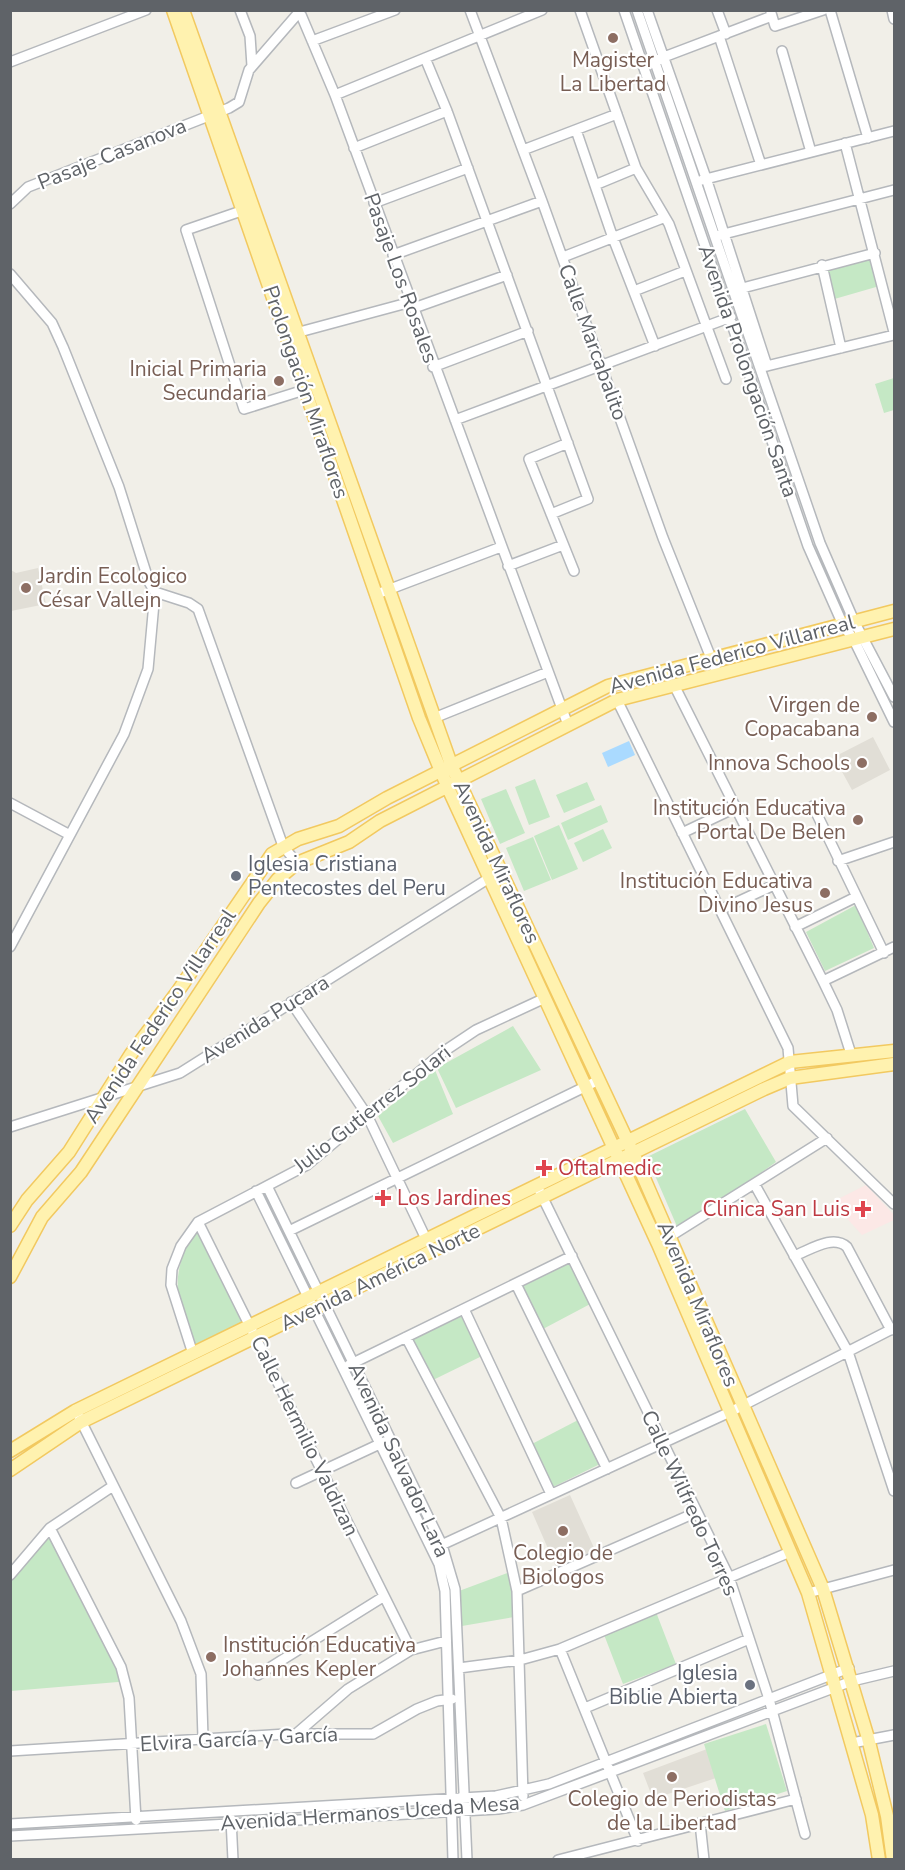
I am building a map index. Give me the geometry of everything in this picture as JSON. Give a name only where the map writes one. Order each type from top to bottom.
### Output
[{"type":"main road","name":"Prolongación Miraflores","points":[[172,10],[214,113]]},
{"type":"main road","name":"Prolongación Miraflores","points":[[183,10],[214,113],[291,334],[390,589],[434,718],[447,770]]},
{"type":"main road","name":"Prolongación Miraflores","points":[[291,334],[304,390],[419,718],[447,770]]},
{"type":"main road","name":"Avenida Federico Villarreal","points":[[10,1226],[27,1200],[69,1152],[131,1054],[178,991],[272,854],[284,846],[339,826],[387,798],[447,770],[608,686],[710,657],[894,610]]},
{"type":"main road","name":"Avenida Federico Villarreal","points":[[458,780],[617,700],[894,629]]},
{"type":"main road","name":"Avenida Miraflores","points":[[447,770],[458,780],[631,1148],[664,1242],[736,1409],[823,1589],[868,1738],[887,1816],[893,1860]]},
{"type":"main road","name":"Avenida Miraflores","points":[[447,770],[448,788],[618,1154],[664,1242]]},
{"type":"main road","points":[[448,788],[458,780]]},
{"type":"main road","name":"Avenida Federico Villarreal","points":[[10,1277],[33,1230],[81,1172],[259,903],[278,879],[297,863],[343,846],[380,821],[448,788]]},
{"type":"main road","points":[[544,995],[555,986]]},
{"type":"main road","name":"Avenida América Norte","points":[[631,1148],[790,1062],[894,1051]]},
{"type":"main road","name":"Avenida América Norte","points":[[10,1470],[78,1416],[193,1354],[250,1325],[316,1302],[631,1148],[790,1078],[894,1064]]},
{"type":"main road","name":"Avenida América Norte","points":[[10,1451],[24,1440],[257,1337],[427,1241],[540,1192]]},
{"type":"main road","name":"Avenida Miraflores","points":[[736,1409],[790,1552],[808,1593],[872,1815],[879,1860]]},
{"type":"main road","points":[[24,1440],[33,1452]]},
{"type":"street","points":[[10,62],[146,10]]},
{"type":"street","points":[[240,10],[250,36],[252,66]]},
{"type":"street","points":[[312,41],[395,10]]},
{"type":"street","name":"Calle Marcabalito","points":[[470,10],[603,366],[663,538],[717,673]]},
{"type":"street","points":[[335,95],[479,36],[526,14],[542,10]]},
{"type":"street","points":[[580,10],[636,168],[663,218],[669,224],[705,328],[726,379]]},
{"type":"street","name":"Avenida Prolongación Santa","points":[[624,10],[653,62],[701,180],[736,289],[741,313],[763,367],[848,623]]},
{"type":"street","name":"Avenida Prolongación Santa","points":[[637,10],[653,62],[684,185],[728,319],[808,546],[892,702],[894,722]]},
{"type":"street","name":"Avenida Prolongación Santa","points":[[647,10],[653,62]]},
{"type":"street","points":[[717,10],[761,165]]},
{"type":"street","points":[[653,62],[772,18],[822,10]]},
{"type":"street","points":[[830,10],[868,138]]},
{"type":"street","points":[[892,10],[894,19]]},
{"type":"street","points":[[252,66],[300,11]]},
{"type":"street","name":"Pasaje Los Rosales","points":[[300,11],[335,95],[413,305],[433,367],[455,420],[568,725]]},
{"type":"street","points":[[782,51],[811,152]]},
{"type":"street","points":[[425,58],[447,111],[588,498],[551,514]]},
{"type":"street","name":"Pasaje Casanova","points":[[10,204],[28,187],[238,102],[252,66]]},
{"type":"street","points":[[354,148],[447,111]]},
{"type":"street","points":[[523,150],[617,114]]},
{"type":"street","points":[[576,130],[613,238],[655,346]]},
{"type":"street","points":[[684,185],[894,131]]},
{"type":"street","points":[[748,371],[894,333],[861,197],[845,143]]},
{"type":"street","points":[[374,203],[468,168]]},
{"type":"street","points":[[595,185],[636,168]]},
{"type":"street","points":[[719,235],[894,190]]},
{"type":"street","points":[[393,255],[487,219],[542,201]]},
{"type":"street","points":[[247,209],[186,230],[244,409],[304,390]]},
{"type":"street","points":[[563,257],[663,218]]},
{"type":"street","points":[[763,367],[736,289],[875,253]]},
{"type":"street","points":[[822,265],[841,348]]},
{"type":"street","points":[[634,291],[686,271]]},
{"type":"street","points":[[10,274],[52,323],[119,487],[149,582],[155,592],[148,669],[124,734],[10,947]]},
{"type":"street","points":[[291,334],[413,305],[507,275]]},
{"type":"street","points":[[455,420],[741,313]]},
{"type":"street","points":[[433,367],[528,331]]},
{"type":"street","points":[[568,443],[529,459],[574,571]]},
{"type":"street","points":[[808,546],[820,543]]},
{"type":"street","points":[[508,566],[563,545]]},
{"type":"street","points":[[377,594],[501,547]]},
{"type":"street","points":[[155,592],[189,603],[198,609],[284,846],[297,863]]},
{"type":"street","points":[[434,718],[548,672]]},
{"type":"street","points":[[674,684],[837,1010],[851,1054]]},
{"type":"street","points":[[617,700],[788,1048],[793,1106],[894,1204]]},
{"type":"street","points":[[10,803],[70,835]]},
{"type":"street","points":[[813,806],[884,953]]},
{"type":"street","points":[[682,833],[737,807]]},
{"type":"street","points":[[838,861],[894,842]]},
{"type":"street","name":"Avenida Pucara","points":[[10,1127],[180,1073],[489,877],[501,872]]},
{"type":"street","points":[[720,910],[774,885]]},
{"type":"street","points":[[795,927],[856,897]]},
{"type":"street","points":[[823,981],[894,947]]},
{"type":"street","name":"Julio Gutierrez Solari","points":[[193,1354],[171,1285],[172,1269],[180,1246],[198,1222],[307,1165],[443,1052],[476,1030],[544,995]]},
{"type":"street","points":[[291,1002],[367,1115],[427,1241]]},
{"type":"street","points":[[289,1231],[599,1080]]},
{"type":"street","points":[[664,1242],[827,1138]]},
{"type":"street","points":[[755,1185],[848,1352],[894,1491]]},
{"type":"street","name":"Avenida Salvador Lara","points":[[267,1186],[289,1231],[341,1368],[433,1550],[445,1591],[453,1860]]},
{"type":"street","name":"Avenida Salvador Lara","points":[[256,1191],[316,1302],[354,1363],[442,1545],[455,1589],[467,1860]]},
{"type":"street","name":"Calle Wilfredo Torres","points":[[540,1192],[729,1576],[769,1699],[805,1834]]},
{"type":"street","name":"Calle Hermilio Valdizan","points":[[198,1222],[411,1650]]},
{"type":"street","points":[[433,1550],[736,1409],[893,1328],[847,1247],[841,1241],[834,1240],[794,1256]]},
{"type":"street","points":[[341,1368],[572,1256]]},
{"type":"street","points":[[516,1284],[607,1469]]},
{"type":"street","points":[[464,1309],[551,1494]]},
{"type":"street","points":[[406,1337],[501,1518],[517,1591],[523,1805]]},
{"type":"street","points":[[78,1416],[181,1621],[201,1674],[203,1738]]},
{"type":"street","points":[[296,1483],[392,1438]]},
{"type":"street","points":[[10,1575],[50,1528],[113,1486]]},
{"type":"street","points":[[517,1591],[697,1512]]},
{"type":"street","points":[[50,1528],[121,1668],[129,1698],[136,1829]]},
{"type":"street","points":[[459,1668],[520,1660],[560,1649],[790,1552]]},
{"type":"street","points":[[808,1593],[894,1570]]},
{"type":"street","points":[[258,1675],[383,1597]]},
{"type":"street","points":[[585,1708],[749,1639]]},
{"type":"street","points":[[296,1734],[348,1689],[411,1650],[446,1641]]},
{"type":"street","points":[[560,1649],[638,1841]]},
{"type":"street","name":"Avenida Hermanos Uceda Mesa","points":[[10,1824],[451,1799],[523,1792],[606,1763],[769,1699],[850,1675],[894,1671]]},
{"type":"street","name":"Avenida Hermanos Uceda Mesa","points":[[10,1836],[231,1822],[451,1812],[523,1805],[772,1712],[834,1681]]},
{"type":"street","name":"Elvira García y García","points":[[10,1751],[132,1745],[203,1738],[296,1734],[373,1734],[417,1709],[459,1698]]},
{"type":"street","points":[[852,1743],[868,1738],[894,1735]]},
{"type":"street","points":[[558,1860],[796,1799]]},
{"type":"street","points":[[358,1804],[359,1816]]},
{"type":"street","points":[[231,1811],[233,1860]]},
{"type":"street","points":[[700,1823],[704,1860]]},
{"type":"shaded area","name":"Jardin Ecologico César Vallejn","points":[[38,568],[46,604],[11,611],[11,570],[16,573]]},
{"type":"shaded area","name":"Innova Schools","points":[[873,737],[890,770],[852,790],[834,757]]},
{"type":"shaded area","name":"Clinica San Luis","points":[[866,1185],[894,1215],[894,1220],[862,1235],[832,1202]]},
{"type":"shaded area","name":"Colegio de Biologos","points":[[570,1495],[595,1550],[556,1567],[532,1512]]},
{"type":"shaded area","name":"Colegio de Periodistas de la Libertad","points":[[707,1749],[716,1778],[653,1799],[643,1773]]},
{"type":"green space","points":[[875,253],[883,285],[831,300],[822,265]]},
{"type":"green space","points":[[894,378],[894,410],[884,413],[875,384]]},
{"type":"green space","points":[[535,779],[550,817],[529,825],[515,787]]},
{"type":"green space","points":[[587,782],[595,800],[564,813],[556,795]]},
{"type":"green space","points":[[506,789],[525,833],[500,844],[481,799]]},
{"type":"green space","points":[[601,805],[608,822],[568,840],[561,823]]},
{"type":"green space","points":[[559,825],[578,869],[552,880],[534,836]]},
{"type":"green space","points":[[603,829],[612,848],[583,862],[574,843]]},
{"type":"green space","points":[[533,837],[551,880],[524,891],[506,848]]},
{"type":"green space","points":[[856,905],[874,948],[825,971],[806,932]]},
{"type":"green space","points":[[513,1026],[541,1070],[456,1108],[437,1068]]},
{"type":"green space","points":[[435,1070],[453,1114],[393,1143],[378,1116]]},
{"type":"green space","points":[[745,1109],[776,1162],[679,1231],[647,1157]]},
{"type":"green space","points":[[197,1226],[245,1322],[196,1347],[179,1300],[178,1273]]},
{"type":"green space","points":[[574,1259],[594,1302],[543,1329],[520,1285]]},
{"type":"green space","points":[[462,1314],[482,1356],[433,1380],[411,1338]]},
{"type":"green space","points":[[580,1419],[600,1464],[553,1487],[530,1445]]},
{"type":"green space","points":[[51,1534],[130,1681],[11,1691],[11,1580]]},
{"type":"green space","points":[[510,1572],[514,1617],[462,1626],[459,1591]]},
{"type":"green space","points":[[656,1612],[676,1664],[623,1684],[603,1632]]},
{"type":"green space","points":[[766,1724],[787,1791],[725,1811],[704,1744]]},
{"type":"water","points":[[629,741],[635,755],[608,767],[602,753]]},
{"type":"place","name":"Magister La Libertad","points":[[613,38]]},
{"type":"place","name":"Inicial Primaria Secundaria","points":[[279,381]]},
{"type":"place","name":"Jardin Ecologico César Vallejn","points":[[26,588]]},
{"type":"place","name":"Virgen de Copacabana","points":[[872,717]]},
{"type":"place","name":"Innova Schools","points":[[862,763]]},
{"type":"place","name":"Institución Educativa Portal De Belen","points":[[858,820]]},
{"type":"place","name":"Iglesia Cristiana Pentecostes del Peru","points":[[236,876]]},
{"type":"place","name":"Institución Educativa Divino Jesus","points":[[825,893]]},
{"type":"place","name":"Oftalmedic","points":[[544,1168]]},
{"type":"place","name":"Los Jardines","points":[[383,1198]]},
{"type":"place","name":"Clinica San Luis","points":[[863,1209]]},
{"type":"place","name":"Colegio de Biologos","points":[[563,1531]]},
{"type":"place","name":"Institución Educativa Johannes Kepler","points":[[211,1657]]},
{"type":"place","name":"Iglesia Biblie Abierta","points":[[750,1685]]},
{"type":"place","name":"Colegio de Periodistas de la Libertad","points":[[672,1777]]}]
